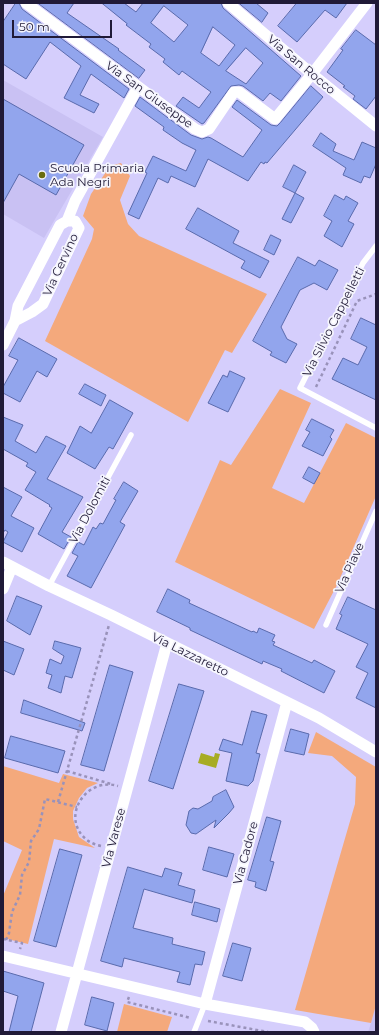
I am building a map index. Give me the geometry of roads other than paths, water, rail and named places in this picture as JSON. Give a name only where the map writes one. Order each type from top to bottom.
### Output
[{"type":"street","name":"Via San Giuseppe","points":[[26,3],[195,129],[202,132],[209,129],[234,92],[239,92],[275,119],[312,74]]},
{"type":"street","name":"Via San Rocco","points":[[228,3],[312,74],[374,121]]},
{"type":"street","points":[[312,74],[367,3]]},
{"type":"street","points":[[67,221],[75,201],[138,87]]},
{"type":"street","name":"Via Cervino","points":[[3,345],[15,321],[18,306],[60,225],[67,221],[75,221],[79,228],[43,304],[15,321]]},
{"type":"street","points":[[3,589],[8,564]]},
{"type":"street","name":"Via Lazzaretto","points":[[8,564],[49,586],[287,702],[318,718],[376,752]]},
{"type":"street","name":"Via Varese","points":[[61,1032],[78,974],[166,643]]},
{"type":"street","name":"Via Cadore","points":[[205,1004],[287,702]]},
{"type":"street","points":[[3,956],[205,1004],[304,1022],[313,1030]]},
{"type":"lane","name":"Via Silvio Cappelletti","points":[[376,246],[363,263],[300,388],[376,428]]},
{"type":"lane","name":"Via Dolomiti","points":[[49,586],[131,435]]},
{"type":"lane","name":"Via Piave","points":[[326,625],[376,511]]},
{"type":"lane","points":[[194,1032],[205,1004]]},
{"type":"place","name":"Scuola Primaria Ada Negri","points":[[42,175]]}]
